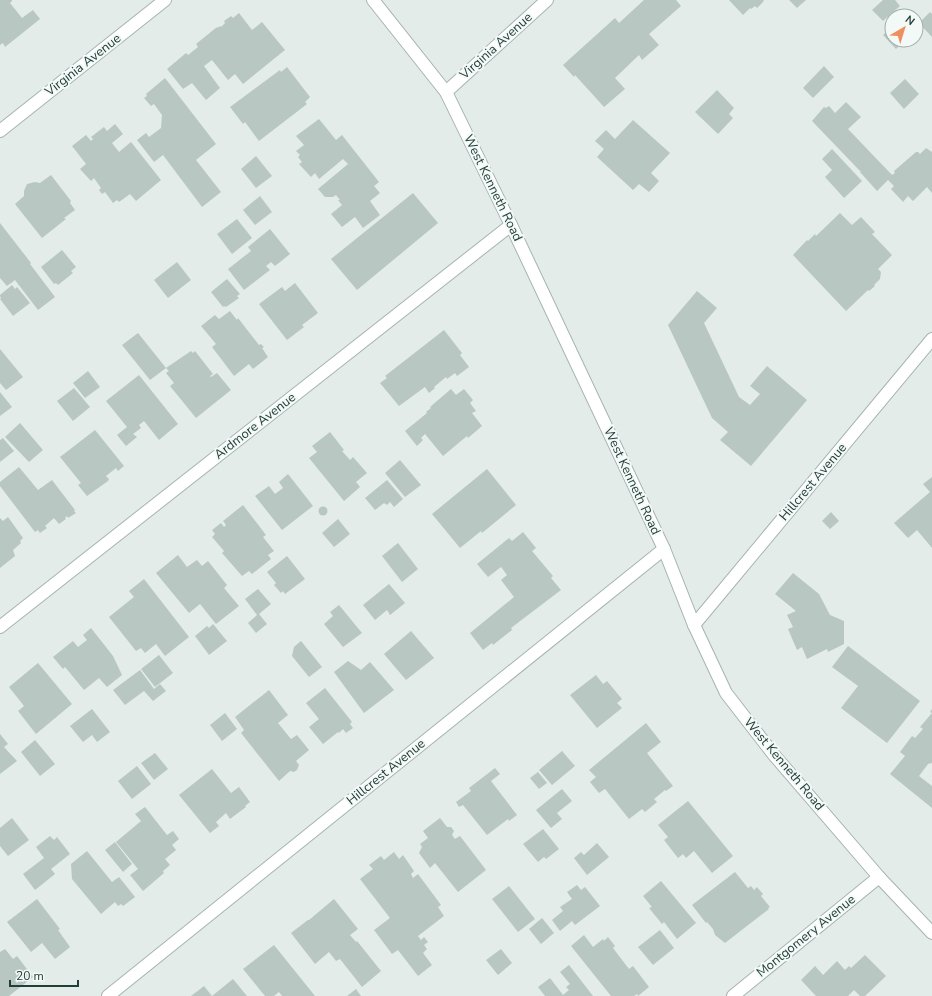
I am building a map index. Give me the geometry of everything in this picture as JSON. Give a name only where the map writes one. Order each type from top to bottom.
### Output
[{"type":"street","name":"Virginia Avenue","points":[[0,130],[165,0]]},
{"type":"street","name":"West Kenneth Road","points":[[373,0],[446,92],[511,225],[664,549],[694,625],[726,693],[774,755],[879,877],[932,933]]},
{"type":"street","name":"Virginia Avenue","points":[[446,92],[547,0]]},
{"type":"street","name":"Ardmore Avenue","points":[[0,627],[511,225]]},
{"type":"street","name":"Hillcrest Avenue","points":[[694,625],[932,339]]},
{"type":"street","name":"Hillcrest Avenue","points":[[108,996],[664,549]]},
{"type":"street","name":"Montgomery Avenue","points":[[733,996],[879,877]]},
{"type":"building","points":[[0,0],[12,0],[10,3],[22,18],[33,10],[40,19],[5,47],[3,43],[0,45]]},
{"type":"building","points":[[644,0],[676,0],[681,6],[649,34],[659,45],[642,60],[639,55],[615,78],[625,89],[604,107],[575,75],[574,77],[563,65],[615,18],[619,23]]},
{"type":"building","points":[[729,0],[764,1],[757,8],[755,6],[751,9],[750,8],[743,15]]},
{"type":"building","points":[[789,0],[806,0],[797,8]]},
{"type":"building","points":[[883,0],[895,0],[900,6],[898,8],[884,8],[883,21],[872,10]]},
{"type":"building","points":[[930,12],[932,14],[932,37],[924,28],[924,18]]},
{"type":"building","points":[[239,13],[252,30],[262,22],[285,50],[243,84],[235,74],[228,80],[212,60],[204,66],[220,88],[206,100],[192,83],[183,89],[167,69],[186,53],[188,55],[198,47],[196,44],[217,27],[221,27],[225,23],[224,21],[231,16],[233,18]]},
{"type":"building","points":[[824,66],[834,77],[813,98],[803,88]]},
{"type":"building","points":[[287,67],[310,97],[305,102],[307,104],[259,141],[245,122],[243,124],[230,107],[280,70],[281,72]]},
{"type":"building","points":[[165,78],[216,144],[196,160],[221,192],[202,207],[163,155],[154,162],[137,140],[146,133],[149,137],[161,128],[162,115],[154,104],[151,106],[144,98],[147,96],[146,94]]},
{"type":"building","points":[[905,79],[919,94],[904,109],[890,93]]},
{"type":"building","points":[[717,90],[734,108],[729,114],[733,118],[718,134],[695,112]]},
{"type":"building","points":[[846,102],[861,117],[848,129],[892,175],[895,173],[894,171],[916,152],[920,154],[926,148],[932,152],[932,193],[927,187],[913,201],[908,196],[903,202],[891,189],[894,186],[888,180],[877,191],[861,172],[812,121],[824,107],[826,108],[829,106],[835,113]]},
{"type":"building","points":[[319,119],[336,140],[342,135],[379,182],[374,186],[380,193],[370,201],[380,215],[363,228],[355,217],[342,227],[331,214],[342,205],[338,200],[340,200],[336,195],[333,197],[325,197],[318,189],[348,164],[343,159],[319,179],[315,173],[311,177],[299,164],[302,162],[298,157],[300,155],[296,151],[304,145],[296,136]]},
{"type":"building","points":[[633,120],[670,153],[651,173],[659,181],[649,192],[639,184],[633,190],[597,157],[604,149],[595,141],[606,130],[615,139]]},
{"type":"building","points":[[115,124],[123,134],[112,143],[119,152],[131,142],[161,180],[136,201],[130,194],[119,202],[117,200],[113,203],[105,192],[102,194],[99,190],[101,188],[94,178],[91,181],[80,169],[86,164],[72,146],[86,135],[91,141],[93,139],[91,137],[104,127],[107,131]]},
{"type":"building","points":[[832,149],[862,181],[844,198],[825,177],[832,170],[822,159]]},
{"type":"building","points":[[256,156],[272,176],[256,188],[241,169]]},
{"type":"building","points":[[51,175],[71,201],[70,203],[75,210],[42,238],[15,204],[24,196],[24,191],[27,184],[35,182],[40,183]]},
{"type":"building","points":[[413,193],[438,223],[357,290],[331,259]]},
{"type":"building","points":[[260,196],[272,212],[255,225],[243,210]]},
{"type":"building","points":[[840,213],[852,225],[861,217],[875,232],[872,234],[892,255],[878,269],[881,272],[880,279],[874,285],[875,286],[869,291],[868,290],[846,311],[793,255],[807,240],[808,241],[815,234],[816,236]]},
{"type":"building","points":[[237,219],[252,238],[232,254],[217,234]]},
{"type":"building","points":[[0,223],[55,297],[38,310],[15,280],[7,286],[0,278]]},
{"type":"building","points":[[270,229],[290,254],[275,266],[271,262],[266,266],[270,270],[244,290],[228,269],[251,251],[248,247]]},
{"type":"building","points":[[62,250],[76,267],[71,271],[73,273],[58,285],[56,283],[54,284],[41,267]]},
{"type":"building","points":[[177,262],[191,280],[168,298],[154,280]]},
{"type":"building","points":[[227,279],[240,294],[237,296],[239,298],[226,307],[223,307],[211,292]]},
{"type":"building","points":[[295,283],[318,313],[302,325],[304,327],[287,340],[259,304],[282,287],[285,291]]},
{"type":"building","points":[[12,285],[15,289],[17,287],[30,303],[13,316],[0,299],[0,295]]},
{"type":"building","points":[[697,291],[717,308],[704,323],[739,397],[750,405],[760,394],[750,386],[767,366],[807,400],[751,466],[720,440],[728,432],[712,418],[668,325]]},
{"type":"building","points":[[230,311],[237,320],[238,318],[259,345],[261,344],[264,347],[262,348],[268,357],[253,369],[249,364],[234,376],[212,347],[216,344],[201,326],[215,315],[219,319]]},
{"type":"building","points":[[444,330],[462,353],[460,355],[469,367],[457,376],[455,373],[447,379],[446,377],[429,393],[425,387],[399,406],[380,383],[387,378],[385,376]]},
{"type":"building","points":[[138,333],[166,368],[150,380],[122,345]]},
{"type":"building","points":[[0,349],[23,377],[6,390],[0,383]]},
{"type":"building","points":[[191,351],[193,353],[195,351],[213,374],[210,376],[211,377],[217,373],[231,390],[196,418],[170,386],[174,383],[166,373],[169,371],[166,368]]},
{"type":"building","points":[[88,371],[100,387],[85,398],[73,383]]},
{"type":"building","points":[[139,375],[178,424],[159,440],[144,421],[139,425],[141,428],[133,434],[137,437],[126,446],[117,435],[127,427],[106,401]]},
{"type":"building","points":[[74,388],[90,407],[73,421],[57,401]]},
{"type":"building","points":[[451,389],[456,395],[464,389],[473,400],[470,403],[476,411],[472,413],[482,426],[468,438],[467,436],[443,456],[425,434],[421,438],[423,440],[417,446],[405,431],[427,413],[426,412],[431,408],[430,407]]},
{"type":"building","points":[[0,392],[12,407],[0,416]]},
{"type":"building","points":[[20,423],[43,450],[29,462],[5,437]]},
{"type":"building","points":[[95,430],[124,466],[118,471],[116,468],[106,476],[109,479],[108,481],[87,496],[78,485],[81,483],[60,457]]},
{"type":"building","points":[[330,432],[344,450],[342,451],[350,460],[353,457],[367,473],[356,482],[360,487],[344,501],[309,458],[317,452],[312,446]]},
{"type":"building","points":[[3,438],[14,451],[0,462],[0,440]]},
{"type":"building","points":[[400,460],[421,485],[405,497],[385,473]]},
{"type":"building","points":[[19,467],[38,490],[52,480],[76,513],[68,518],[67,516],[65,518],[66,519],[59,524],[54,518],[45,526],[47,528],[40,533],[38,530],[35,532],[0,486],[0,482]]},
{"type":"building","points":[[487,469],[516,505],[482,533],[481,531],[460,548],[432,514]]},
{"type":"building","points":[[288,474],[313,506],[282,530],[255,496],[269,486],[275,494],[283,488],[279,482]]},
{"type":"building","points":[[932,477],[932,548],[917,530],[908,538],[894,523],[930,492],[923,484]]},
{"type":"building","points":[[387,480],[403,499],[394,507],[390,502],[387,505],[384,503],[375,510],[365,498]]},
{"type":"building","points":[[243,505],[266,535],[263,537],[274,551],[268,555],[271,559],[252,574],[249,571],[242,576],[222,553],[224,551],[212,537],[215,534],[212,530],[221,523],[224,527],[226,525],[223,521]]},
{"type":"building","points":[[323,506],[328,511],[323,516],[318,511]]},
{"type":"building","points":[[831,512],[839,521],[830,529],[822,521]]},
{"type":"building","points":[[8,517],[23,538],[20,541],[21,543],[13,550],[15,556],[0,568],[0,518],[3,521]]},
{"type":"building","points":[[338,519],[350,534],[334,547],[322,533]]},
{"type":"building","points":[[523,532],[536,548],[532,551],[553,576],[551,578],[561,590],[511,628],[512,630],[493,645],[492,643],[483,650],[470,633],[514,597],[501,580],[507,575],[501,567],[488,577],[477,564],[509,538],[512,541]]},
{"type":"building","points":[[398,543],[418,569],[402,582],[382,556]]},
{"type":"building","points":[[178,555],[187,567],[197,560],[202,566],[208,561],[227,585],[224,588],[239,606],[216,624],[200,604],[189,613],[156,573]]},
{"type":"building","points":[[287,556],[305,579],[285,594],[283,591],[281,593],[274,585],[276,583],[267,572]]},
{"type":"building","points":[[793,573],[819,594],[830,615],[844,621],[844,644],[828,652],[827,649],[807,659],[802,647],[797,650],[788,629],[793,627],[787,615],[796,611],[775,594]]},
{"type":"building","points":[[144,579],[189,637],[165,656],[156,644],[145,653],[141,648],[136,651],[109,617],[134,597],[129,591]]},
{"type":"building","points":[[389,584],[405,603],[390,615],[387,610],[375,620],[363,605]]},
{"type":"building","points":[[258,589],[271,604],[259,614],[267,624],[256,633],[248,623],[257,615],[245,599]]},
{"type":"building","points":[[339,605],[362,633],[343,647],[324,624],[333,616],[330,612]]},
{"type":"building","points":[[213,624],[227,641],[209,655],[195,636],[207,626],[209,628]]},
{"type":"building","points":[[91,628],[113,656],[122,675],[107,687],[99,678],[84,690],[65,667],[63,669],[53,657],[73,641],[78,647],[87,640],[83,635]]},
{"type":"building","points":[[411,631],[434,658],[406,680],[384,654]]},
{"type":"building","points":[[301,641],[322,667],[309,677],[292,656],[294,647]]},
{"type":"building","points":[[848,646],[920,701],[887,743],[841,708],[858,686],[832,667]]},
{"type":"building","points":[[159,655],[173,673],[155,687],[141,669]]},
{"type":"building","points":[[348,661],[361,670],[370,662],[394,690],[364,713],[334,672]]},
{"type":"building","points":[[38,663],[72,704],[36,734],[18,711],[24,706],[9,687]]},
{"type":"building","points":[[140,670],[154,689],[160,684],[166,691],[153,701],[144,691],[125,705],[113,690]]},
{"type":"building","points":[[596,675],[603,684],[607,681],[622,699],[617,703],[622,708],[597,728],[570,695]]},
{"type":"building","points":[[325,688],[352,722],[350,724],[353,728],[346,733],[343,729],[323,744],[309,727],[319,719],[306,703]]},
{"type":"building","points":[[269,690],[288,715],[278,723],[291,739],[297,735],[309,750],[296,761],[299,765],[297,770],[294,772],[290,771],[279,781],[241,733],[244,730],[235,717]]},
{"type":"building","points":[[92,709],[110,732],[97,742],[92,735],[83,742],[70,726]]},
{"type":"building","points":[[225,713],[237,729],[222,741],[210,725]]},
{"type":"building","points":[[932,713],[932,763],[928,764],[919,776],[932,786],[932,808],[890,774],[905,756],[900,752],[912,736],[915,738],[923,729],[920,727]]},
{"type":"building","points":[[646,723],[661,742],[647,753],[673,786],[666,791],[665,790],[654,799],[657,802],[645,812],[642,809],[629,819],[605,789],[599,793],[590,782],[596,777],[589,770]]},
{"type":"building","points":[[0,734],[8,744],[4,747],[17,761],[0,774]]},
{"type":"building","points":[[35,740],[55,764],[40,776],[21,752]]},
{"type":"building","points":[[562,751],[575,766],[552,785],[539,770]]},
{"type":"building","points":[[155,753],[168,769],[154,780],[141,763]]},
{"type":"building","points":[[137,766],[151,784],[132,799],[118,781]]},
{"type":"building","points":[[495,768],[500,774],[491,781],[517,815],[509,821],[508,819],[487,835],[463,805],[459,807],[456,802],[471,791],[469,788]]},
{"type":"building","points":[[212,769],[231,793],[239,787],[250,802],[245,806],[246,807],[230,819],[226,813],[216,822],[219,826],[210,833],[179,795]]},
{"type":"building","points":[[538,772],[547,783],[539,789],[530,778]]},
{"type":"building","points":[[562,789],[572,801],[557,813],[562,819],[551,828],[536,810]]},
{"type":"building","points":[[688,801],[733,856],[712,873],[694,851],[686,858],[683,854],[678,858],[664,840],[668,837],[658,825]]},
{"type":"building","points":[[145,807],[167,835],[173,831],[179,839],[172,845],[176,850],[165,859],[170,865],[163,871],[164,873],[143,891],[130,875],[138,869],[116,842],[141,821],[135,814]]},
{"type":"building","points":[[12,818],[29,840],[8,856],[0,846],[0,828]]},
{"type":"building","points":[[440,818],[447,827],[451,827],[454,831],[452,835],[455,839],[460,836],[486,870],[458,892],[435,863],[430,868],[419,853],[422,847],[420,844],[428,838],[423,831]]},
{"type":"building","points":[[543,829],[559,849],[546,859],[544,857],[538,862],[523,844]]},
{"type":"building","points":[[50,836],[54,840],[57,837],[70,854],[51,869],[55,874],[35,890],[23,874],[44,858],[36,847]]},
{"type":"building","points":[[115,842],[132,864],[123,872],[105,850]]},
{"type":"building","points":[[597,843],[609,857],[587,875],[574,858],[581,852],[584,855]]},
{"type":"building","points":[[87,851],[112,882],[119,877],[135,897],[123,906],[121,904],[118,906],[115,902],[101,914],[72,879],[71,864]]},
{"type":"building","points":[[394,852],[399,859],[403,855],[414,871],[411,874],[413,878],[418,874],[441,905],[438,907],[444,916],[418,936],[421,940],[424,937],[428,942],[424,945],[427,949],[423,953],[432,965],[418,976],[398,950],[392,954],[374,930],[390,918],[360,879],[373,869],[369,865],[381,856],[384,860]]},
{"type":"building","points":[[735,872],[748,888],[751,886],[754,890],[757,887],[763,894],[761,896],[770,907],[725,943],[715,935],[713,929],[707,922],[706,923],[692,905]]},
{"type":"building","points":[[661,881],[696,923],[677,939],[664,922],[662,924],[649,908],[652,907],[643,896]]},
{"type":"building","points":[[577,885],[581,890],[585,887],[600,906],[575,925],[572,921],[560,931],[552,920],[563,911],[560,907],[572,899],[567,892]]},
{"type":"building","points":[[509,886],[535,919],[518,932],[492,899]]},
{"type":"building","points":[[37,899],[60,929],[58,930],[70,947],[55,959],[42,943],[31,952],[7,922]]},
{"type":"building","points":[[334,899],[358,929],[350,935],[356,942],[357,941],[381,971],[362,987],[340,959],[336,961],[329,952],[315,964],[291,933]]},
{"type":"building","points":[[542,918],[554,933],[541,944],[529,929]]},
{"type":"building","points":[[660,930],[674,948],[653,965],[638,947]]},
{"type":"building","points":[[584,935],[593,947],[608,937],[615,946],[613,948],[629,969],[633,966],[649,987],[638,996],[637,994],[634,996],[611,996],[571,946]]},
{"type":"building","points":[[274,945],[315,996],[282,996],[279,992],[274,996],[265,996],[243,969]]},
{"type":"building","points":[[5,949],[13,959],[17,956],[33,977],[9,996],[0,996],[0,952]]},
{"type":"building","points":[[501,949],[512,963],[498,975],[486,960]]},
{"type":"building","points":[[865,955],[886,976],[865,996],[860,996],[854,990],[848,996],[816,996],[801,980],[815,966],[823,975],[837,961],[845,970],[849,966],[851,968]]},
{"type":"building","points":[[569,965],[593,996],[545,996],[538,987],[550,978],[563,995],[569,990],[566,987],[570,984],[560,972]]},
{"type":"building","points":[[233,979],[247,996],[212,996]]},
{"type":"building","points":[[204,986],[212,996],[191,996]]},
{"type":"building","points":[[356,989],[361,996],[347,996]]}]
